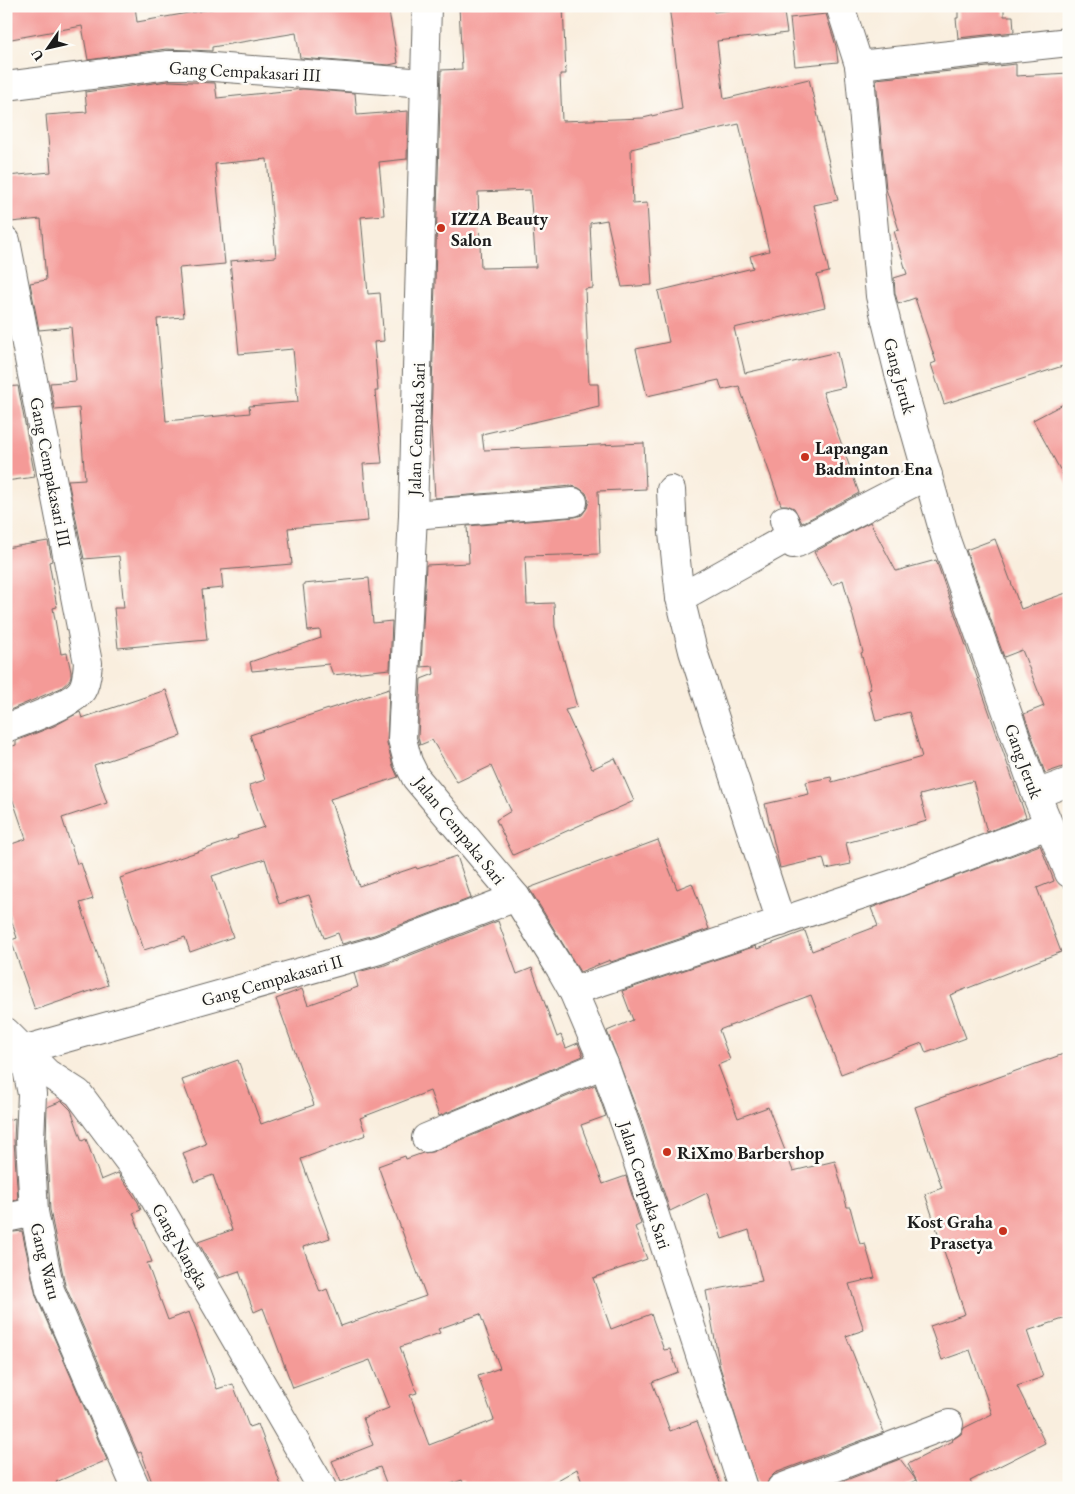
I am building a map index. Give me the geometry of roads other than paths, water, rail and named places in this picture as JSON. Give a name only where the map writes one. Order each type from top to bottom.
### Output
[{"type":"street","name":"Jalan Cempaka Sari","points":[[427,6],[413,515],[402,739],[408,762],[416,778],[516,897],[573,991],[604,1064],[626,1126],[744,1488]]},
{"type":"street","name":"Gang Jeruk","points":[[840,6],[859,65],[880,296],[897,368],[946,540],[1036,794],[1069,873]]},
{"type":"street","points":[[859,65],[1069,42]]},
{"type":"street","name":"Gang Cempakasari III","points":[[6,86],[187,64],[425,83]]},
{"type":"street","name":"Gang Cempakasari III","points":[[6,242],[88,663],[83,689],[73,699],[6,728]]},
{"type":"street","points":[[680,598],[786,528],[793,544],[797,543],[928,475]]},
{"type":"street","points":[[671,490],[673,533],[680,598],[693,651],[782,922]]},
{"type":"street","points":[[413,515],[573,502]]},
{"type":"street","points":[[1036,794],[1069,782]]},
{"type":"street","points":[[573,991],[899,882],[1048,825]]},
{"type":"street","name":"Gang Cempakasari II","points":[[15,1041],[379,950],[516,897]]},
{"type":"street","name":"Gang Waru","points":[[15,1041],[32,1094],[30,1140],[34,1212],[50,1290],[136,1488]]},
{"type":"street","name":"Gang Nangka","points":[[15,1041],[47,1074],[78,1093],[146,1184],[322,1488]]},
{"type":"street","points":[[426,1138],[604,1064]]},
{"type":"street","points":[[6,1218],[34,1212]]},
{"type":"street","points":[[781,1488],[949,1424]]},
{"type":"place","name":"IZZA Beauty Salon","points":[[441,228]]},
{"type":"place","name":"Lapangan Badminton Ena","points":[[805,457]]},
{"type":"place","name":"RiXmo Barbershop","points":[[667,1152]]},
{"type":"place","name":"Kost Graha Prasetya","points":[[1003,1231]]}]
